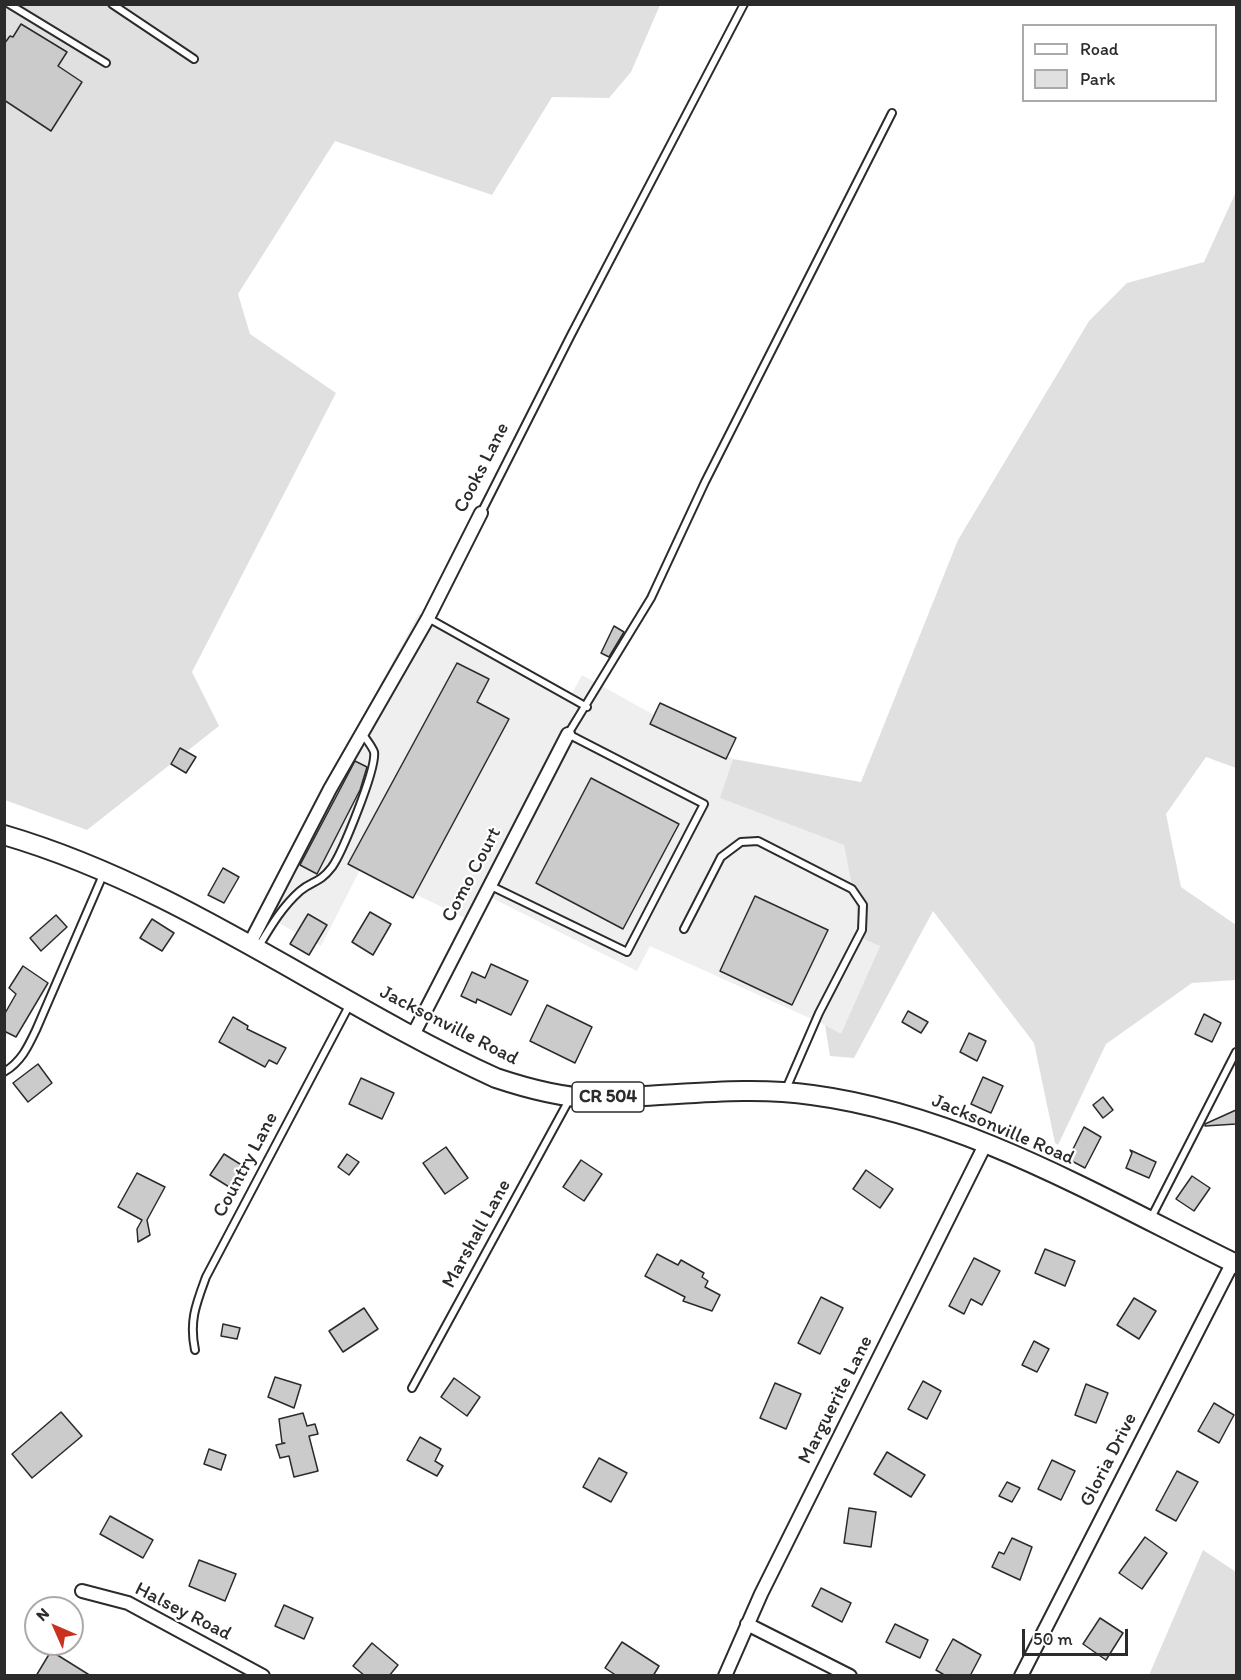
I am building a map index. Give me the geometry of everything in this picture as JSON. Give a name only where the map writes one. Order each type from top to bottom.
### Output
[{"type":"main road","name":"Jacksonville Road","points":[[4,836],[50,849],[166,899],[496,1078],[524,1087],[591,1098],[708,1092],[785,1092],[860,1104],[918,1118],[986,1143],[1234,1263]]},
{"type":"street","name":"Cooks Lane","points":[[253,947],[361,732],[428,618],[481,513]]},
{"type":"street","name":"Como Court","points":[[413,1035],[568,734]]},
{"type":"street","name":"Marguerite Lane","points":[[725,1676],[747,1624],[986,1143]]},
{"type":"street","name":"Gloria Drive","points":[[1021,1676],[1234,1263]]},
{"type":"street","name":"Halsey Road","points":[[82,1592],[128,1603],[263,1676]]},
{"type":"street","points":[[747,1624],[850,1676]]},
{"type":"lane","points":[[9,4],[105,63]]},
{"type":"lane","points":[[112,4],[194,59]]},
{"type":"lane","points":[[123,12],[127,4]]},
{"type":"lane","name":"Cooks Lane","points":[[481,513],[744,4]]},
{"type":"lane","points":[[489,885],[627,952],[704,804],[568,734],[651,598],[705,482],[892,113]]},
{"type":"lane","points":[[428,618],[587,706]]},
{"type":"lane","points":[[253,947],[280,911],[308,884],[320,881],[333,865],[368,784],[373,765],[374,751],[361,732]]},
{"type":"lane","points":[[684,929],[721,857],[741,842],[758,841],[852,890],[863,905],[862,930],[819,1013],[785,1092]]},
{"type":"lane","points":[[4,1072],[13,1067],[25,1052],[36,1030],[104,872]]},
{"type":"lane","name":"Country Lane","points":[[195,1350],[191,1330],[195,1308],[206,1277],[351,1001]]},
{"type":"lane","points":[[1149,1221],[1236,1052]]},
{"type":"lane","name":"Marshall Lane","points":[[412,1388],[571,1096]]},
{"type":"shaded area","points":[[419,613],[572,693],[582,675],[733,759],[721,798],[844,845],[862,937],[880,946],[841,1035],[825,1025],[650,946],[637,971],[486,895],[473,922],[361,868],[321,946],[262,914],[313,809]]},
{"type":"green space","points":[[4,5],[660,5],[631,72],[609,98],[552,97],[492,195],[335,141],[238,294],[250,334],[336,393],[192,672],[219,726],[87,830],[5,800]]},
{"type":"green space","points":[[1236,192],[1236,768],[1206,757],[1166,814],[1181,887],[1236,925],[1236,980],[1192,983],[1106,1044],[1058,1145],[1055,1143],[1034,1043],[933,911],[854,1058],[830,1056],[825,1025],[841,1034],[880,946],[862,938],[844,845],[720,798],[733,759],[861,782],[958,540],[1089,321],[1127,283],[1204,262]]},
{"type":"green space","points":[[1203,1550],[1236,1572],[1236,1675],[1149,1675]]},
{"type":"building","points":[[21,24],[67,52],[58,66],[82,82],[51,131],[4,100],[4,44],[10,36],[13,37]]},
{"type":"building","points":[[614,626],[624,632],[609,657],[601,653]]},
{"type":"building","points":[[457,663],[489,679],[477,702],[509,719],[413,898],[348,864]]},
{"type":"building","points":[[660,703],[736,738],[726,759],[650,724]]},
{"type":"building","points":[[180,748],[196,757],[186,773],[171,764]]},
{"type":"building","points":[[355,761],[367,767],[360,790],[317,874],[300,865]]},
{"type":"building","points":[[591,778],[679,824],[623,929],[536,883]]},
{"type":"building","points":[[223,868],[239,877],[224,903],[208,895]]},
{"type":"building","points":[[755,896],[828,930],[792,1005],[720,971]]},
{"type":"building","points":[[370,912],[391,924],[373,955],[352,942]]},
{"type":"building","points":[[308,914],[327,925],[309,955],[290,944]]},
{"type":"building","points":[[56,915],[67,927],[41,951],[30,938]]},
{"type":"building","points":[[152,919],[174,933],[162,951],[140,938]]},
{"type":"building","points":[[491,964],[528,981],[511,1015],[477,999],[476,1003],[461,996],[472,972],[485,978]]},
{"type":"building","points":[[23,966],[48,983],[16,1037],[4,1031],[4,1015],[16,994],[9,988]]},
{"type":"building","points":[[547,1005],[592,1027],[575,1063],[530,1041]]},
{"type":"building","points":[[908,1011],[928,1022],[921,1033],[902,1022]]},
{"type":"building","points":[[1204,1014],[1221,1023],[1212,1042],[1195,1034]]},
{"type":"building","points":[[233,1017],[248,1026],[247,1029],[286,1048],[277,1064],[269,1060],[265,1067],[219,1042]]},
{"type":"building","points":[[969,1033],[986,1041],[977,1061],[960,1052]]},
{"type":"building","points":[[38,1064],[52,1083],[28,1102],[13,1083]]},
{"type":"building","points":[[983,1077],[1003,1086],[991,1113],[971,1104]]},
{"type":"building","points":[[361,1078],[394,1093],[382,1119],[349,1104]]},
{"type":"building","points":[[1103,1097],[1113,1110],[1103,1118],[1093,1105]]},
{"type":"building","points":[[1236,1110],[1236,1124],[1205,1126],[1205,1124]]},
{"type":"building","points":[[1084,1127],[1101,1137],[1085,1168],[1068,1159]]},
{"type":"building","points":[[446,1147],[468,1178],[445,1194],[423,1163]]},
{"type":"building","points":[[1130,1150],[1156,1162],[1149,1178],[1126,1168],[1132,1153]]},
{"type":"building","points":[[224,1154],[248,1169],[234,1190],[210,1175]]},
{"type":"building","points":[[347,1154],[359,1162],[349,1175],[338,1167]]},
{"type":"building","points":[[581,1160],[602,1174],[584,1201],[563,1187]]},
{"type":"building","points":[[866,1170],[893,1189],[880,1208],[853,1189]]},
{"type":"building","points":[[137,1173],[165,1187],[147,1220],[150,1235],[138,1242],[137,1229],[142,1220],[118,1207]]},
{"type":"building","points":[[1192,1176],[1210,1188],[1194,1211],[1176,1199]]},
{"type":"building","points":[[1045,1249],[1075,1261],[1065,1286],[1035,1273]]},
{"type":"building","points":[[657,1254],[678,1265],[681,1260],[704,1273],[702,1277],[708,1281],[705,1287],[720,1295],[712,1311],[683,1301],[685,1297],[645,1276]]},
{"type":"building","points":[[974,1258],[1000,1271],[982,1305],[971,1299],[964,1314],[949,1306]]},
{"type":"building","points":[[821,1297],[843,1308],[820,1354],[798,1343]]},
{"type":"building","points":[[1134,1298],[1156,1311],[1139,1339],[1117,1325]]},
{"type":"building","points":[[364,1308],[378,1329],[343,1352],[329,1331]]},
{"type":"building","points":[[223,1324],[240,1328],[237,1339],[221,1336]]},
{"type":"building","points":[[1034,1341],[1049,1349],[1037,1372],[1022,1365]]},
{"type":"building","points":[[275,1377],[301,1385],[294,1408],[268,1397]]},
{"type":"building","points":[[454,1378],[480,1397],[467,1416],[441,1397]]},
{"type":"building","points":[[923,1381],[941,1391],[927,1419],[908,1409]]},
{"type":"building","points":[[775,1383],[801,1394],[786,1429],[760,1418]]},
{"type":"building","points":[[1086,1384],[1108,1393],[1096,1423],[1075,1415]]},
{"type":"building","points":[[1214,1403],[1234,1415],[1219,1443],[1198,1431]]},
{"type":"building","points":[[61,1412],[82,1436],[32,1478],[12,1454]]},
{"type":"building","points":[[303,1413],[307,1426],[315,1424],[318,1434],[309,1436],[318,1471],[294,1477],[289,1456],[280,1458],[276,1445],[285,1443],[282,1443],[279,1419]]},
{"type":"building","points":[[420,1437],[441,1449],[435,1461],[443,1466],[437,1476],[407,1460]]},
{"type":"building","points":[[209,1449],[226,1455],[221,1470],[204,1464]]},
{"type":"building","points":[[887,1452],[925,1475],[911,1497],[874,1474]]},
{"type":"building","points":[[599,1458],[627,1473],[611,1502],[583,1487]]},
{"type":"building","points":[[1052,1460],[1075,1471],[1061,1500],[1038,1489]]},
{"type":"building","points":[[1177,1471],[1198,1482],[1176,1521],[1156,1510]]},
{"type":"building","points":[[1007,1482],[1020,1488],[1012,1502],[999,1496]]},
{"type":"building","points":[[849,1508],[876,1512],[871,1547],[844,1543]]},
{"type":"building","points":[[110,1516],[153,1540],[143,1558],[100,1534]]},
{"type":"building","points":[[1145,1537],[1167,1553],[1142,1589],[1119,1573]]},
{"type":"building","points":[[1012,1538],[1032,1547],[1020,1580],[992,1567],[999,1552],[1004,1554]]},
{"type":"building","points":[[199,1560],[236,1574],[225,1601],[189,1586]]},
{"type":"building","points":[[821,1588],[851,1603],[842,1622],[812,1606]]},
{"type":"building","points":[[284,1605],[313,1618],[304,1639],[275,1626]]},
{"type":"building","points":[[1100,1618],[1123,1633],[1106,1660],[1083,1644]]},
{"type":"building","points":[[895,1624],[928,1640],[920,1658],[886,1642]]},
{"type":"building","points":[[953,1639],[981,1655],[970,1676],[946,1676],[936,1670]]},
{"type":"building","points":[[622,1642],[659,1666],[653,1676],[617,1676],[605,1668]]},
{"type":"building","points":[[372,1643],[398,1665],[389,1676],[365,1676],[353,1666]]},
{"type":"building","points":[[48,1656],[59,1656],[91,1676],[36,1676]]}]
